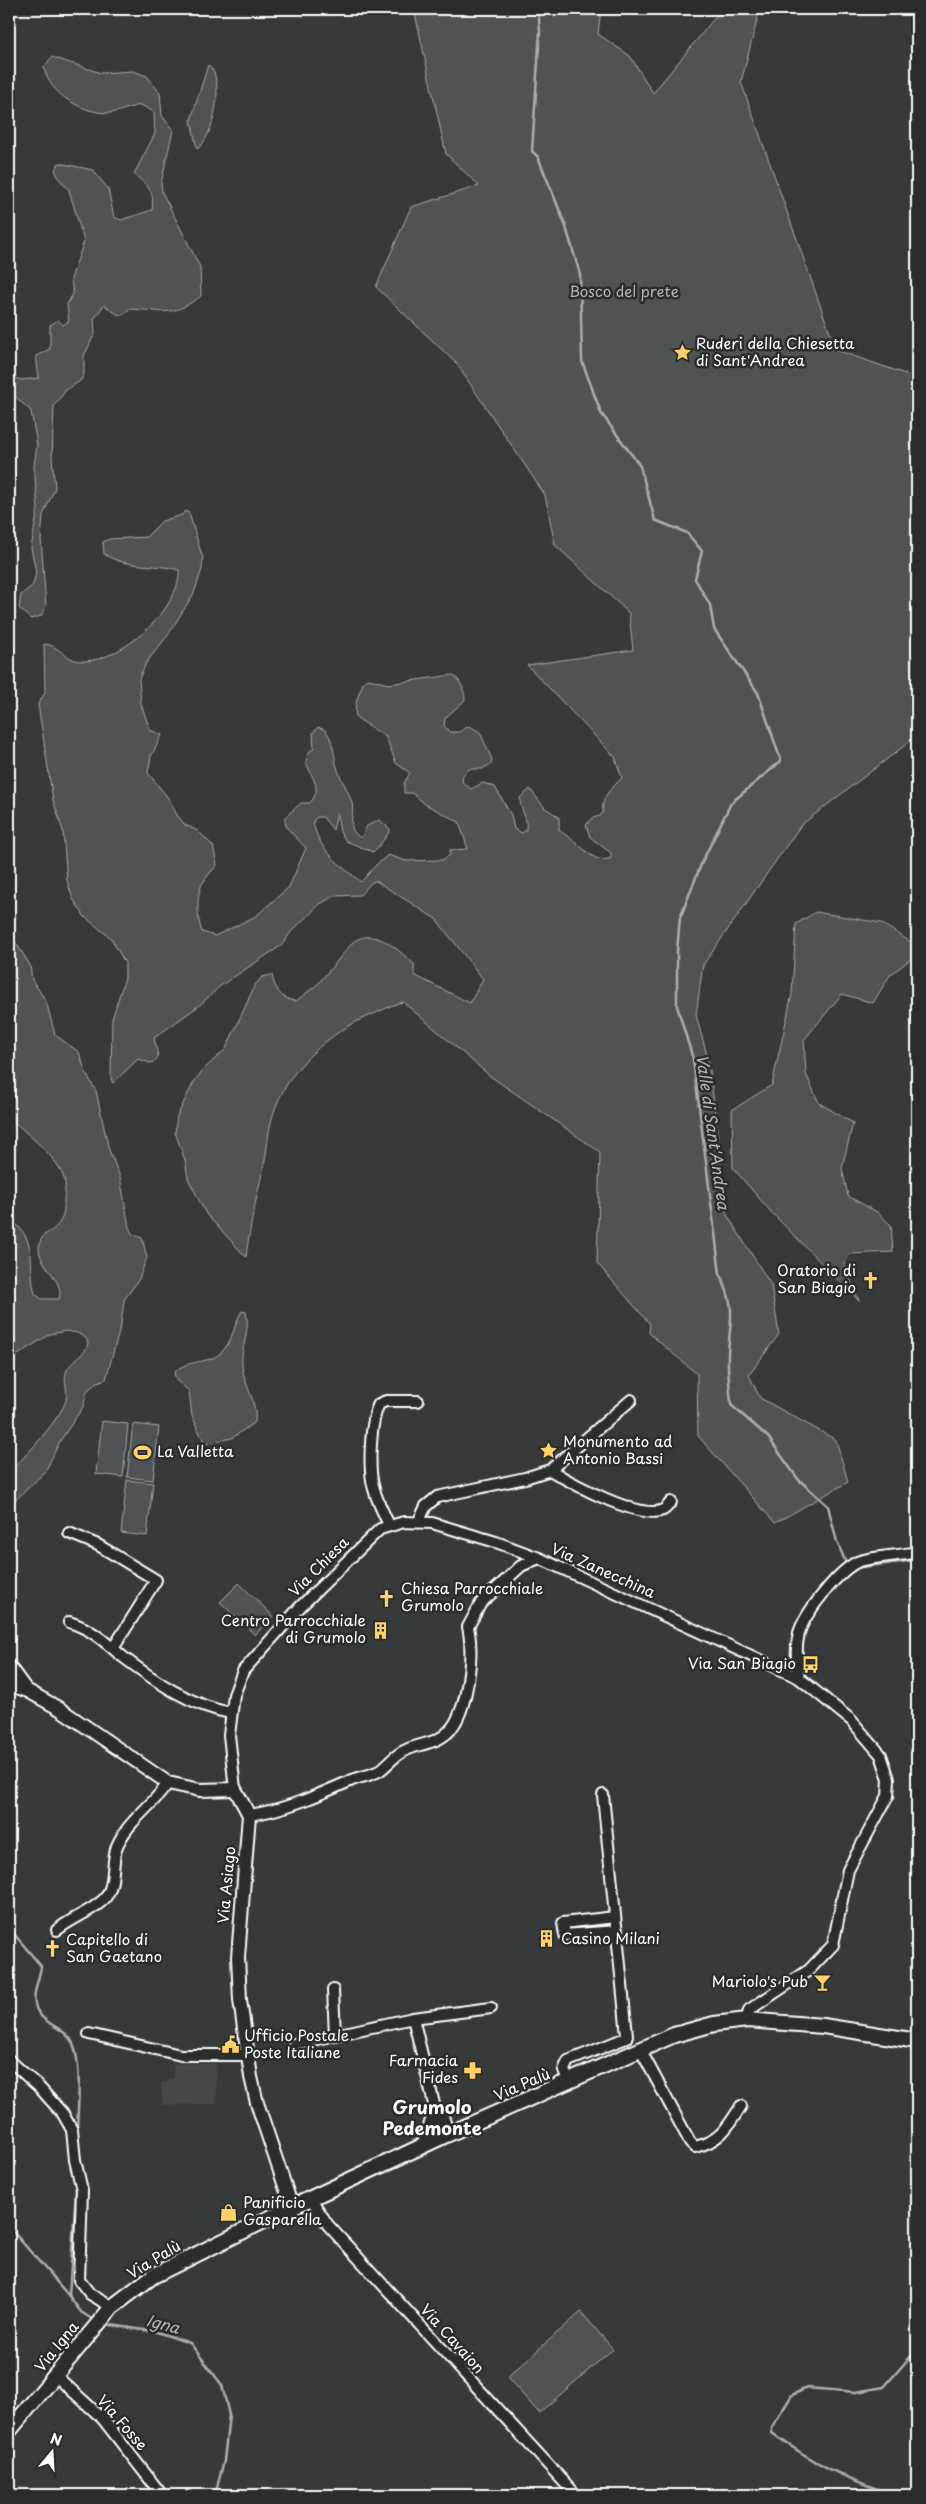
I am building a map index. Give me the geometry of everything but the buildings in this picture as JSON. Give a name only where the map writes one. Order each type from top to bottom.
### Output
[{"type":"main road","name":"Via Palù","points":[[110,2310],[153,2276],[292,2207],[446,2136],[674,2035],[714,2024],[748,2020],[822,2026],[917,2041]]},
{"type":"main road","name":"Via Igna","points":[[9,2431],[110,2310]]},
{"type":"street","points":[[419,1522],[426,1506],[437,1497],[525,1478],[550,1470],[631,1400]]},
{"type":"street","points":[[389,1525],[373,1489],[372,1454],[375,1413],[379,1404],[386,1401],[418,1401]]},
{"type":"street","points":[[550,1470],[576,1486],[622,1506],[652,1511],[662,1510],[671,1502]]},
{"type":"street","name":"Via Chiesa","points":[[235,1789],[229,1735],[234,1695],[243,1671],[272,1636],[371,1537],[389,1525],[419,1522],[461,1531],[539,1558]]},
{"type":"street","points":[[70,1533],[98,1545],[156,1580],[114,1647]]},
{"type":"street","points":[[748,2020],[749,2010],[809,1970],[832,1945],[848,1870],[888,1796],[889,1779],[881,1755],[851,1720],[800,1678],[795,1654],[800,1631],[809,1613],[848,1567],[860,1561],[917,1552]]},
{"type":"street","name":"Via Zanecchina","points":[[249,1815],[294,1806],[353,1780],[372,1774],[406,1750],[445,1736],[452,1729],[462,1704],[471,1659],[472,1642],[468,1627],[472,1619],[481,1603],[521,1566],[539,1558],[800,1678]]},
{"type":"street","points":[[69,1622],[86,1627],[114,1647],[122,1656],[173,1691],[200,1704],[231,1713]]},
{"type":"street","points":[[9,1665],[28,1691]]},
{"type":"street","points":[[9,1684],[28,1691],[113,1744],[168,1783],[200,1790],[235,1789],[249,1815]]},
{"type":"street","points":[[57,1930],[69,1919],[96,1906],[107,1896],[111,1885],[114,1857],[120,1840],[128,1827],[168,1783]]},
{"type":"street","points":[[573,2081],[564,2070],[568,2062],[626,2038],[627,2035],[603,1795]]},
{"type":"street","name":"Via Asiago","points":[[249,1815],[238,1957],[247,2055],[257,2103],[292,2207]]},
{"type":"street","points":[[615,1917],[564,1923],[565,1935],[616,1931]]},
{"type":"street","points":[[333,1990],[335,2035]]},
{"type":"street","points":[[294,2044],[413,2018],[491,2008]]},
{"type":"street","points":[[413,2018],[437,2114],[438,2132],[446,2136]]},
{"type":"street","points":[[89,2034],[181,2055],[247,2055]]},
{"type":"street","points":[[641,2051],[690,2142],[695,2147],[704,2145],[726,2131],[740,2106]]},
{"type":"street","points":[[9,2060],[38,2086],[63,2114],[72,2130],[75,2160],[82,2190],[79,2280],[90,2294],[110,2310]]},
{"type":"street","points":[[437,2114],[466,2127]]},
{"type":"street","points":[[422,2147],[437,2114]]},
{"type":"street","name":"Via Cavaion","points":[[310,2199],[328,2225],[576,2495]]},
{"type":"street","name":"Via Fosse","points":[[56,2375],[102,2418],[162,2495]]},
{"type":"shaded area","points":[[173,2064],[216,2064],[217,2104],[163,2105],[161,2083],[169,2082],[169,2079],[174,2078]]},
{"type":"green space","name":"Bosco del prete","points":[[414,9],[601,9],[598,34],[630,56],[653,93],[722,9],[760,9],[741,82],[836,350],[917,378],[917,736],[801,825],[703,965],[696,1015],[709,1063],[727,1215],[771,1285],[779,1334],[749,1375],[760,1398],[836,1440],[848,1482],[775,1523],[698,1436],[697,1374],[649,1333],[650,1324],[597,1263],[600,1152],[490,1076],[403,1002],[355,1022],[340,1031],[311,1054],[288,1083],[279,1098],[271,1121],[246,1257],[206,1214],[188,1178],[185,1160],[175,1132],[177,1116],[194,1082],[203,1070],[226,1049],[255,985],[262,977],[272,975],[279,993],[290,1000],[296,1001],[317,985],[353,942],[361,938],[370,937],[378,938],[401,952],[414,964],[414,975],[470,1003],[483,979],[436,919],[376,881],[372,882],[360,895],[334,896],[320,904],[291,932],[282,945],[220,986],[200,1005],[154,1038],[158,1056],[156,1061],[150,1063],[138,1059],[113,1083],[111,1079],[112,1019],[125,978],[125,963],[111,938],[85,917],[73,899],[67,881],[63,831],[53,800],[38,704],[45,693],[44,644],[53,647],[70,658],[80,661],[96,660],[112,654],[129,644],[159,617],[170,601],[177,585],[179,570],[122,562],[104,554],[103,542],[109,539],[146,537],[162,521],[182,515],[185,511],[189,513],[203,559],[202,569],[194,593],[168,635],[146,663],[139,679],[141,704],[150,730],[162,735],[151,756],[148,773],[169,799],[177,815],[185,825],[198,831],[213,846],[217,865],[204,881],[200,889],[198,901],[198,914],[202,932],[215,936],[256,916],[289,887],[306,848],[287,828],[284,818],[301,803],[310,803],[316,792],[315,782],[306,761],[309,752],[314,748],[313,733],[318,727],[325,730],[332,743],[338,772],[352,803],[353,831],[361,838],[367,826],[379,820],[390,829],[383,841],[373,852],[346,841],[340,832],[337,813],[333,830],[323,817],[317,817],[313,821],[319,840],[331,856],[346,870],[361,882],[388,855],[406,861],[442,860],[450,855],[450,850],[468,849],[459,822],[425,804],[412,793],[404,793],[404,783],[410,773],[396,763],[386,737],[357,718],[355,709],[357,700],[364,681],[369,679],[388,684],[453,675],[456,677],[462,686],[465,700],[445,718],[444,726],[450,732],[459,732],[469,726],[480,732],[492,760],[491,764],[482,769],[469,769],[463,775],[462,782],[471,789],[483,783],[495,787],[511,815],[514,829],[522,833],[526,830],[526,826],[520,798],[530,789],[545,808],[559,817],[559,830],[595,857],[605,860],[611,858],[611,853],[590,837],[586,825],[592,818],[600,816],[603,812],[605,797],[622,778],[615,757],[527,665],[633,650],[629,613],[555,545],[545,495],[456,363],[376,287],[411,207],[479,186],[446,154]]},
{"type":"green space","points":[[52,57],[101,73],[133,71],[147,76],[160,93],[162,116],[173,130],[161,183],[162,192],[200,267],[201,296],[181,308],[166,312],[129,309],[123,315],[117,314],[104,305],[94,319],[95,333],[84,356],[84,375],[80,381],[66,390],[54,406],[52,458],[55,488],[43,515],[41,539],[46,606],[41,616],[31,619],[19,608],[21,595],[33,585],[36,572],[31,548],[38,509],[34,466],[37,445],[31,411],[9,391],[9,377],[22,380],[39,378],[36,356],[50,349],[50,325],[58,320],[63,325],[69,321],[67,304],[73,294],[71,279],[84,241],[69,190],[60,180],[55,170],[59,163],[93,170],[108,189],[114,217],[121,220],[152,210],[153,203],[149,189],[134,174],[155,134],[154,112],[141,105],[110,113],[89,110],[79,106],[60,94],[47,77],[44,67]]},
{"type":"green space","points":[[208,65],[213,71],[216,81],[216,107],[208,133],[203,143],[197,149],[191,120]]},
{"type":"green space","points":[[816,912],[881,923],[917,946],[917,954],[890,975],[873,1003],[842,994],[804,1040],[806,1074],[819,1103],[853,1123],[842,1168],[848,1196],[877,1212],[891,1225],[893,1252],[850,1254],[844,1264],[859,1301],[771,1212],[733,1168],[732,1110],[772,1085],[792,994],[796,924]]},
{"type":"green space","points":[[9,932],[30,965],[32,980],[46,1001],[55,1035],[79,1052],[86,1073],[96,1091],[109,1150],[120,1177],[129,1227],[132,1234],[142,1238],[147,1257],[139,1279],[124,1300],[121,1324],[106,1379],[97,1382],[87,1391],[83,1407],[60,1441],[45,1472],[9,1506],[9,1472],[32,1449],[63,1408],[67,1392],[65,1378],[67,1370],[82,1354],[88,1343],[86,1338],[77,1333],[66,1331],[50,1334],[13,1358],[9,1358],[9,1218],[19,1227],[29,1244],[35,1294],[42,1299],[59,1299],[60,1291],[57,1283],[39,1252],[44,1235],[54,1229],[62,1218],[65,1182],[62,1172],[42,1146],[9,1117]]},
{"type":"green space","points":[[242,1311],[246,1312],[247,1326],[242,1352],[242,1366],[255,1408],[255,1422],[232,1438],[205,1444],[192,1416],[189,1391],[176,1380],[174,1373],[184,1366],[216,1357],[221,1353],[231,1338]]},
{"type":"green space","points":[[102,1421],[128,1424],[123,1477],[96,1474]]},
{"type":"green space","name":"La Valletta","points":[[133,1424],[159,1427],[153,1480],[127,1477]]},
{"type":"green space","points":[[127,1480],[153,1483],[147,1536],[121,1533]]},
{"type":"green space","points":[[239,1583],[273,1616],[255,1635],[220,1602]]},
{"type":"green space","points":[[581,2312],[613,2349],[539,2413],[507,2377]]},
{"type":"waterway","name":"Valle di Sant'Andrea","points":[[538,9],[540,31],[532,151],[538,157],[565,224],[580,274],[582,361],[601,413],[640,466],[655,520],[687,533],[702,551],[695,579],[710,605],[714,629],[758,693],[781,761],[731,803],[702,862],[680,918],[677,951],[677,1006],[693,1059],[720,1274],[731,1306],[728,1360],[731,1405],[768,1437],[798,1479],[828,1506],[837,1542],[847,1565]]},
{"type":"waterway","name":"Valle di Sant'Andrea","points":[[854,1568],[917,1560]]},
{"type":"waterway","points":[[9,1928],[41,1966],[34,1999],[37,2011],[47,2021],[65,2033],[73,2044],[79,2077],[77,2136]]},
{"type":"waterway","points":[[69,2296],[76,2190]]},
{"type":"waterway","name":"Igna","points":[[9,2227],[81,2312],[95,2321]]},
{"type":"waterway","name":"Igna","points":[[105,2324],[157,2332],[190,2343],[222,2385],[229,2415],[224,2461],[215,2495]]},
{"type":"waterway","name":"Valle di Sant'Andrea","points":[[895,2495],[846,2477],[816,2462],[772,2433],[772,2427],[792,2395],[807,2388],[856,2392],[884,2387],[917,2349]]},
{"type":"place","name":"Ruderi della Chiesetta di Sant'Andrea","points":[[682,353]]},
{"type":"place","name":"Oratorio di San Biagio","points":[[870,1280]]},
{"type":"place","name":"Monumento ad Antonio Bassi","points":[[549,1451]]},
{"type":"place","name":"La Valletta","points":[[143,1452]]},
{"type":"place","name":"Chiesa Parrocchiale Grumolo","points":[[387,1598]]},
{"type":"place","name":"Centro Parrocchiale di Grumolo","points":[[380,1630]]},
{"type":"place","name":"Via San Biagio","points":[[810,1664]]},
{"type":"place","name":"Casino Milani","points":[[547,1939]]},
{"type":"place","name":"Capitello di San Gaetano","points":[[52,1949]]},
{"type":"place","name":"Mariolo's Pub","points":[[822,1982]]},
{"type":"place","name":"Ufficio Postale Poste Italiane","points":[[230,2045]]},
{"type":"place","name":"Farmacia Fides","points":[[472,2070]]},
{"type":"place","name":"Panificio Gasparella","points":[[229,2212]]},
{"type":"district","name":"Grumolo Pedemonte","points":[[432,2118]]}]
